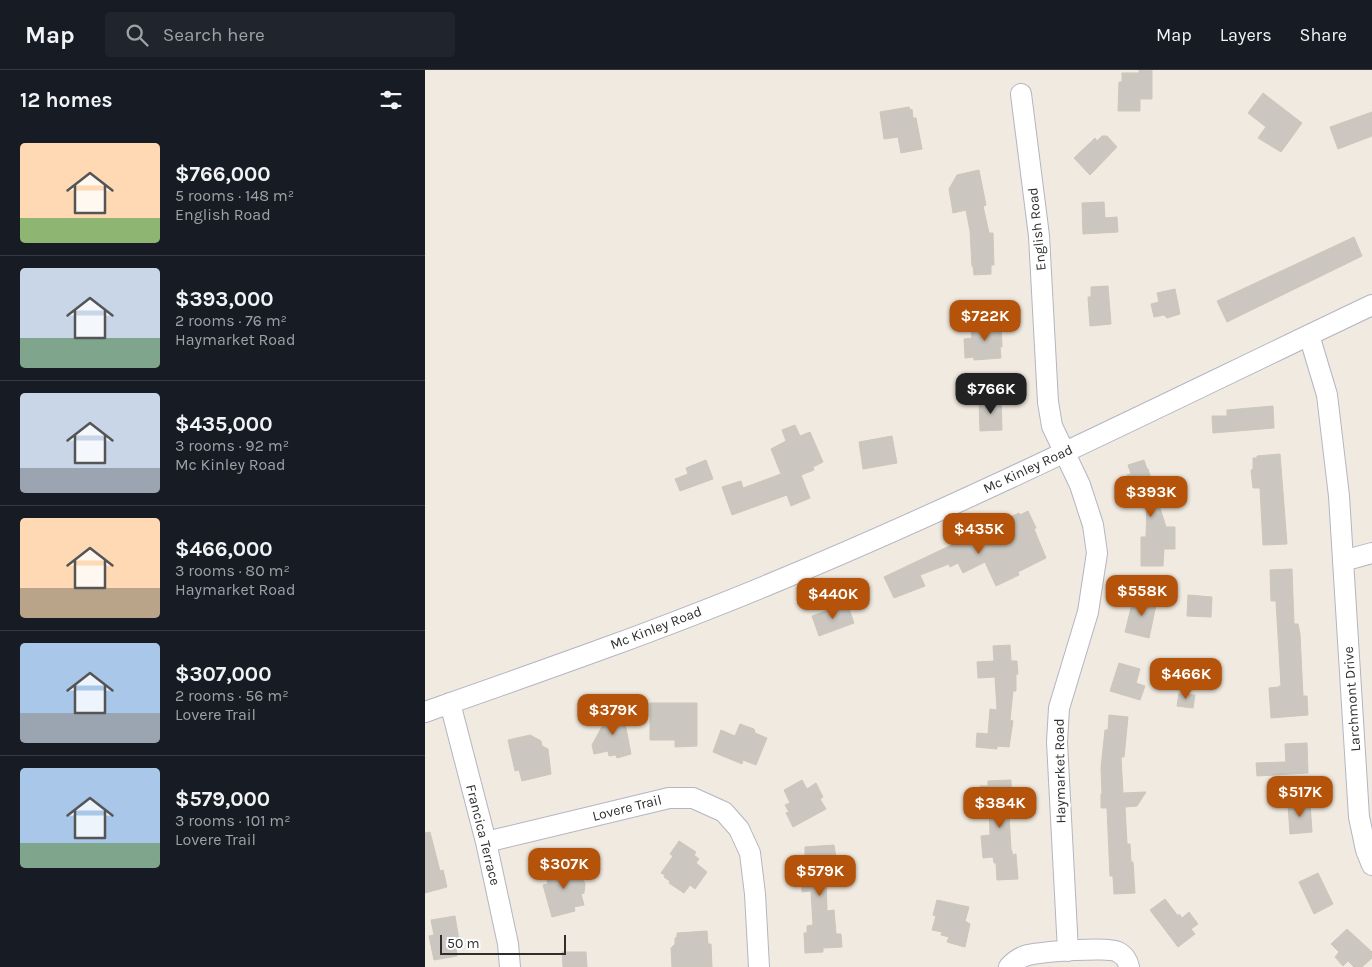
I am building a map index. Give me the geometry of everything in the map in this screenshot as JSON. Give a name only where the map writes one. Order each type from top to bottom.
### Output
[{"type":"street","name":"English Road","points":[[1021,94],[1039,236],[1048,402],[1052,426],[1063,452]]},
{"type":"street","name":"Mc Kinley Road","points":[[425,712],[581,656],[774,582],[923,517],[1372,305]]},
{"type":"street","name":"Larchmont Drive","points":[[1309,335],[1327,395],[1339,496],[1359,817],[1366,850],[1372,865]]},
{"type":"street","name":"Haymarket Road","points":[[1063,452],[1080,485],[1091,517],[1097,553],[1088,612],[1059,708],[1057,742],[1068,951]]},
{"type":"street","points":[[1343,561],[1372,553]]},
{"type":"street","name":"Francica Terrace","points":[[450,703],[486,842],[508,944],[510,967]]},
{"type":"street","name":"Lovere Trail","points":[[486,842],[669,798],[693,798],[709,805],[724,812],[739,829],[750,853],[755,894],[759,967]]},
{"type":"street","points":[[1009,967],[1015,960],[1028,955],[1068,951],[1110,950],[1118,952],[1128,961],[1129,967]]},
{"type":"building","points":[[1139,70],[1152,70],[1152,99],[1140,99],[1140,111],[1118,111],[1119,82],[1122,82],[1122,73],[1139,73]]},
{"type":"building","points":[[1263,93],[1302,123],[1281,152],[1258,138],[1266,127],[1248,113]]},
{"type":"building","points":[[909,107],[910,110],[912,109],[913,118],[916,118],[922,149],[901,153],[898,137],[884,139],[880,112]]},
{"type":"building","points":[[1372,112],[1372,136],[1338,149],[1330,127]]},
{"type":"building","points":[[1102,136],[1107,136],[1117,147],[1090,175],[1074,158],[1095,138],[1097,141]]},
{"type":"building","points":[[979,170],[986,205],[983,206],[989,233],[993,233],[994,265],[991,265],[991,274],[974,275],[966,210],[953,213],[949,189],[957,175]]},
{"type":"building","points":[[1104,202],[1105,218],[1117,217],[1118,232],[1083,234],[1082,203]]},
{"type":"building","points":[[1354,237],[1362,256],[1227,322],[1217,301]]},
{"type":"building","points":[[1108,286],[1111,324],[1090,326],[1088,297],[1091,297],[1091,287]]},
{"type":"building","points":[[1175,289],[1180,314],[1167,318],[1164,315],[1154,317],[1151,304],[1159,302],[1157,293]]},
{"type":"building","points":[[1001,321],[1001,358],[974,360],[974,357],[965,358],[964,339],[972,338],[971,330],[982,330],[981,322]]},
{"type":"building","points":[[1001,399],[1002,430],[980,431],[979,400]]},
{"type":"building","points":[[1273,406],[1274,428],[1213,433],[1212,416],[1227,416],[1227,410]]},
{"type":"building","points":[[795,425],[800,436],[810,432],[823,462],[813,467],[814,470],[801,475],[810,498],[791,506],[787,495],[732,515],[722,487],[741,481],[743,488],[781,474],[771,449],[786,441],[782,430]]},
{"type":"building","points":[[892,436],[897,463],[863,469],[859,442]]},
{"type":"building","points":[[1280,454],[1287,544],[1263,545],[1260,488],[1253,488],[1251,470],[1253,470],[1253,458]]},
{"type":"building","points":[[706,460],[713,479],[680,491],[675,479],[688,474],[686,468]]},
{"type":"building","points":[[1144,460],[1166,527],[1175,527],[1175,549],[1164,549],[1163,566],[1141,566],[1141,537],[1146,537],[1147,499],[1136,503],[1127,475],[1131,474],[1128,465]]},
{"type":"building","points":[[1028,511],[1046,558],[1018,572],[1019,575],[996,586],[985,562],[963,573],[958,563],[950,567],[949,564],[920,575],[925,586],[894,598],[884,577],[1019,513],[1020,515]]},
{"type":"building","points":[[1292,569],[1294,624],[1298,624],[1300,634],[1303,696],[1307,696],[1308,715],[1271,718],[1269,688],[1281,686],[1276,601],[1271,601],[1270,570]]},
{"type":"building","points":[[1188,595],[1212,597],[1211,617],[1187,616]]},
{"type":"building","points":[[1140,596],[1157,600],[1149,638],[1125,632],[1132,604],[1138,606]]},
{"type":"building","points":[[847,603],[854,623],[819,636],[812,616]]},
{"type":"building","points":[[1010,645],[1011,661],[1017,661],[1018,674],[1016,674],[1016,691],[1013,691],[1010,720],[1013,721],[1009,747],[997,746],[997,749],[976,747],[977,733],[988,734],[990,709],[997,710],[995,677],[978,678],[977,662],[994,661],[993,646]]},
{"type":"building","points":[[1119,663],[1140,669],[1136,683],[1145,686],[1140,700],[1110,691]]},
{"type":"building","points":[[1179,693],[1195,695],[1193,708],[1177,706]]},
{"type":"building","points":[[650,703],[697,703],[697,746],[675,747],[675,740],[650,740]]},
{"type":"building","points":[[620,708],[624,718],[631,754],[617,758],[616,755],[609,756],[608,751],[594,754],[592,745],[611,710]]},
{"type":"building","points":[[1109,715],[1128,717],[1124,757],[1121,757],[1123,793],[1146,792],[1137,806],[1125,807],[1127,844],[1130,844],[1131,862],[1133,862],[1135,893],[1114,894],[1113,876],[1110,876],[1107,808],[1101,808],[1101,768],[1105,730],[1108,730]]},
{"type":"building","points":[[740,724],[754,729],[755,733],[767,738],[756,765],[743,760],[742,764],[713,752],[721,730],[735,736]]},
{"type":"building","points":[[530,735],[541,741],[542,746],[548,749],[551,774],[522,781],[519,770],[515,771],[508,740]]},
{"type":"building","points":[[1307,743],[1308,773],[1257,776],[1256,763],[1285,762],[1286,766],[1285,744]]},
{"type":"building","points":[[802,780],[807,789],[816,783],[823,797],[820,799],[826,809],[793,827],[786,813],[789,812],[785,805],[790,803],[784,790]]},
{"type":"building","points":[[1011,780],[1012,816],[1009,816],[1011,849],[1013,855],[1016,854],[1018,879],[997,880],[996,863],[994,863],[993,857],[983,858],[981,836],[990,835],[989,802],[980,802],[980,786],[988,786],[988,781]]},
{"type":"building","points":[[1310,803],[1312,832],[1290,834],[1288,804]]},
{"type":"building","points":[[430,832],[440,871],[443,870],[447,887],[425,893],[425,833]]},
{"type":"building","points":[[679,841],[696,852],[694,855],[699,859],[696,863],[707,872],[695,889],[690,885],[684,893],[669,883],[670,881],[661,873],[673,856],[670,854]]},
{"type":"building","points":[[834,845],[836,858],[840,858],[841,875],[826,876],[827,911],[834,910],[836,934],[841,934],[842,947],[823,948],[823,952],[805,953],[804,933],[807,933],[807,926],[813,925],[811,891],[802,892],[801,860],[805,860],[805,847]]},
{"type":"building","points":[[574,865],[585,885],[584,893],[581,894],[584,905],[574,907],[575,911],[552,917],[543,885],[548,884],[545,872]]},
{"type":"building","points":[[1318,873],[1333,904],[1314,914],[1299,882]]},
{"type":"building","points":[[1165,899],[1178,916],[1179,914],[1182,918],[1189,912],[1198,924],[1191,929],[1195,934],[1178,947],[1150,910]]},
{"type":"building","points":[[937,900],[969,907],[965,921],[970,924],[965,947],[947,942],[949,937],[941,935],[942,932],[932,930],[936,916],[933,915]]},
{"type":"building","points":[[455,916],[460,946],[456,947],[457,956],[434,960],[429,936],[434,935],[431,920]]},
{"type":"building","points":[[1347,929],[1372,952],[1372,958],[1362,967],[1354,967],[1348,961],[1343,966],[1335,957],[1339,952],[1331,944]]},
{"type":"building","points":[[707,931],[708,944],[711,944],[712,967],[672,967],[671,948],[675,944],[677,933]]},
{"type":"building","points":[[562,952],[586,952],[587,967],[563,967]]}]
